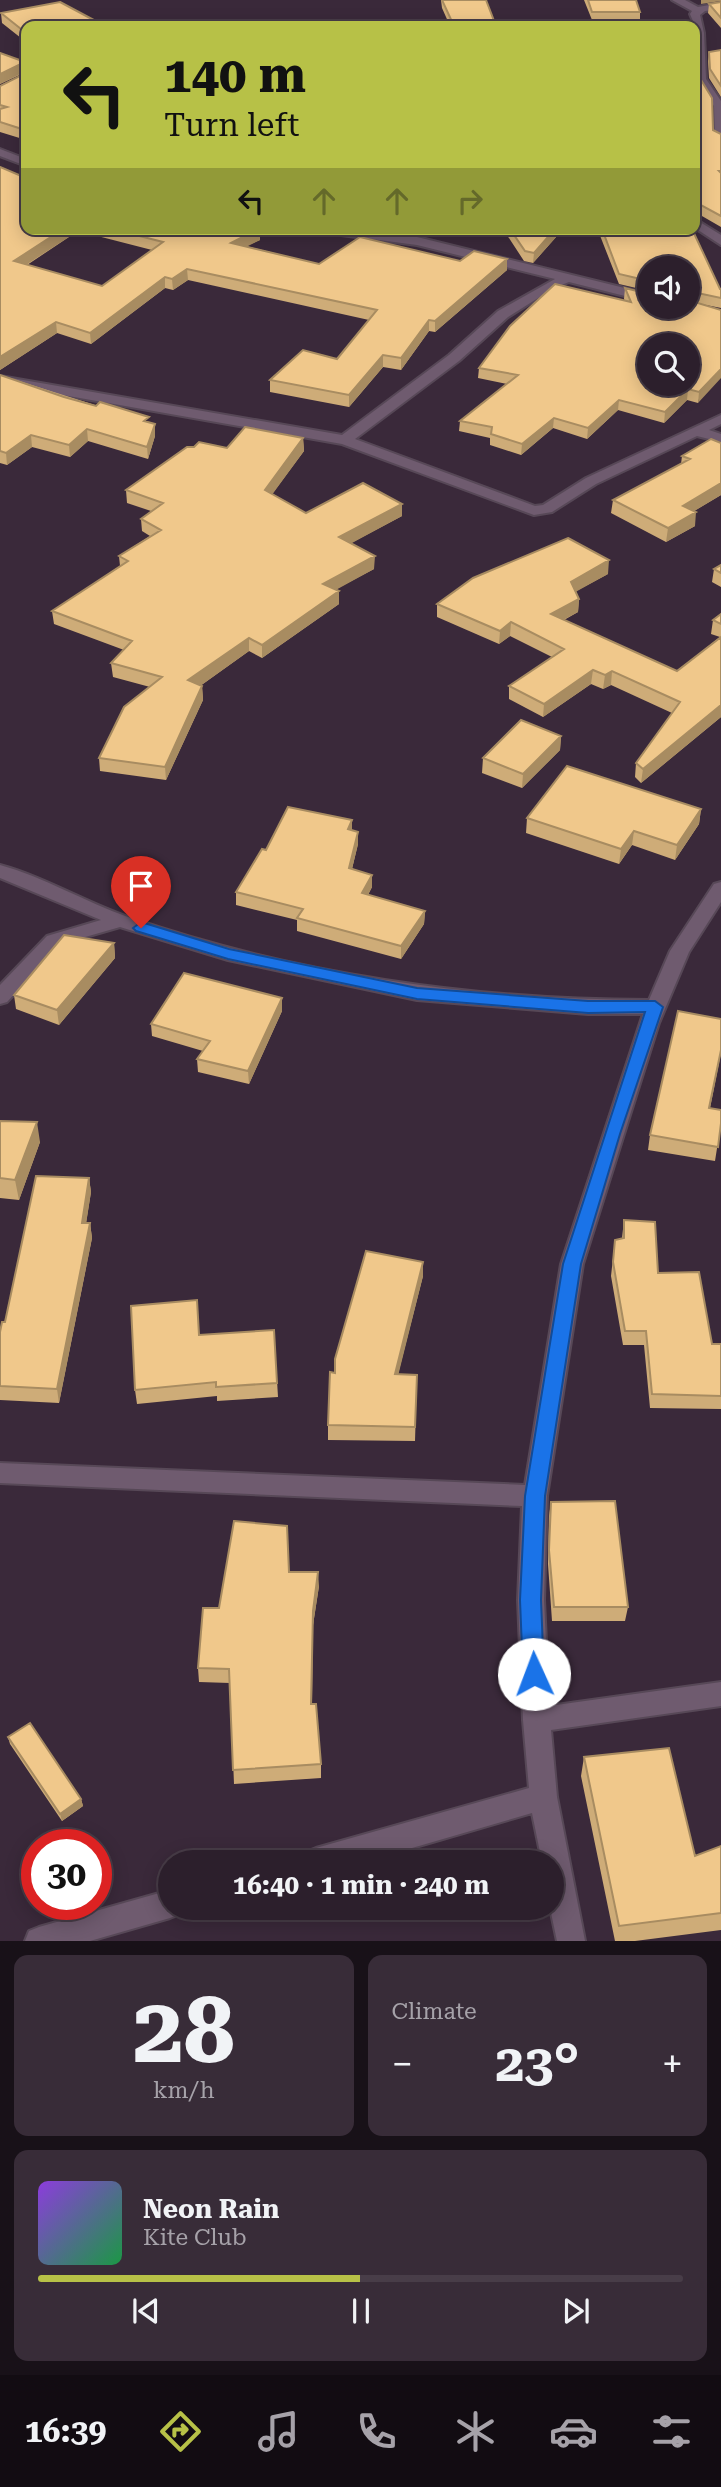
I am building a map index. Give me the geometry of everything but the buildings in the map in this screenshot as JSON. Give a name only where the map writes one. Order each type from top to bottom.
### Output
[{"type":"street","points":[[677,0],[697,10],[721,6]]},
{"type":"street","points":[[696,21],[697,10]]},
{"type":"street","points":[[700,66],[701,79],[719,106],[721,139]]},
{"type":"street","points":[[0,152],[21,161]]},
{"type":"street","points":[[700,226],[718,235]]},
{"type":"street","points":[[376,235],[409,239],[637,295]]},
{"type":"street","points":[[345,440],[454,358],[503,314],[550,285],[569,277]]},
{"type":"street","points":[[0,380],[345,440],[520,508],[540,511],[552,507],[591,481],[721,419]]},
{"type":"street","points":[[697,431],[721,438]]},
{"type":"street","points":[[0,871],[120,921],[228,954],[417,993],[588,1007],[655,1007]]},
{"type":"street","points":[[570,1941],[543,1797],[536,1720],[531,1600],[535,1496],[572,1264],[655,1007],[680,951],[721,888]]},
{"type":"street","points":[[0,997],[54,940],[120,921]]},
{"type":"street","points":[[0,1474],[535,1496]]},
{"type":"street","points":[[536,1720],[721,1694]]},
{"type":"street","points":[[358,1850],[543,1797]]},
{"type":"street","points":[[39,1941],[158,1907]]},
{"type":"route","points":[[141,928],[228,954],[417,993],[588,1007],[655,1007],[572,1264],[535,1496],[531,1600],[534,1674]]}]
